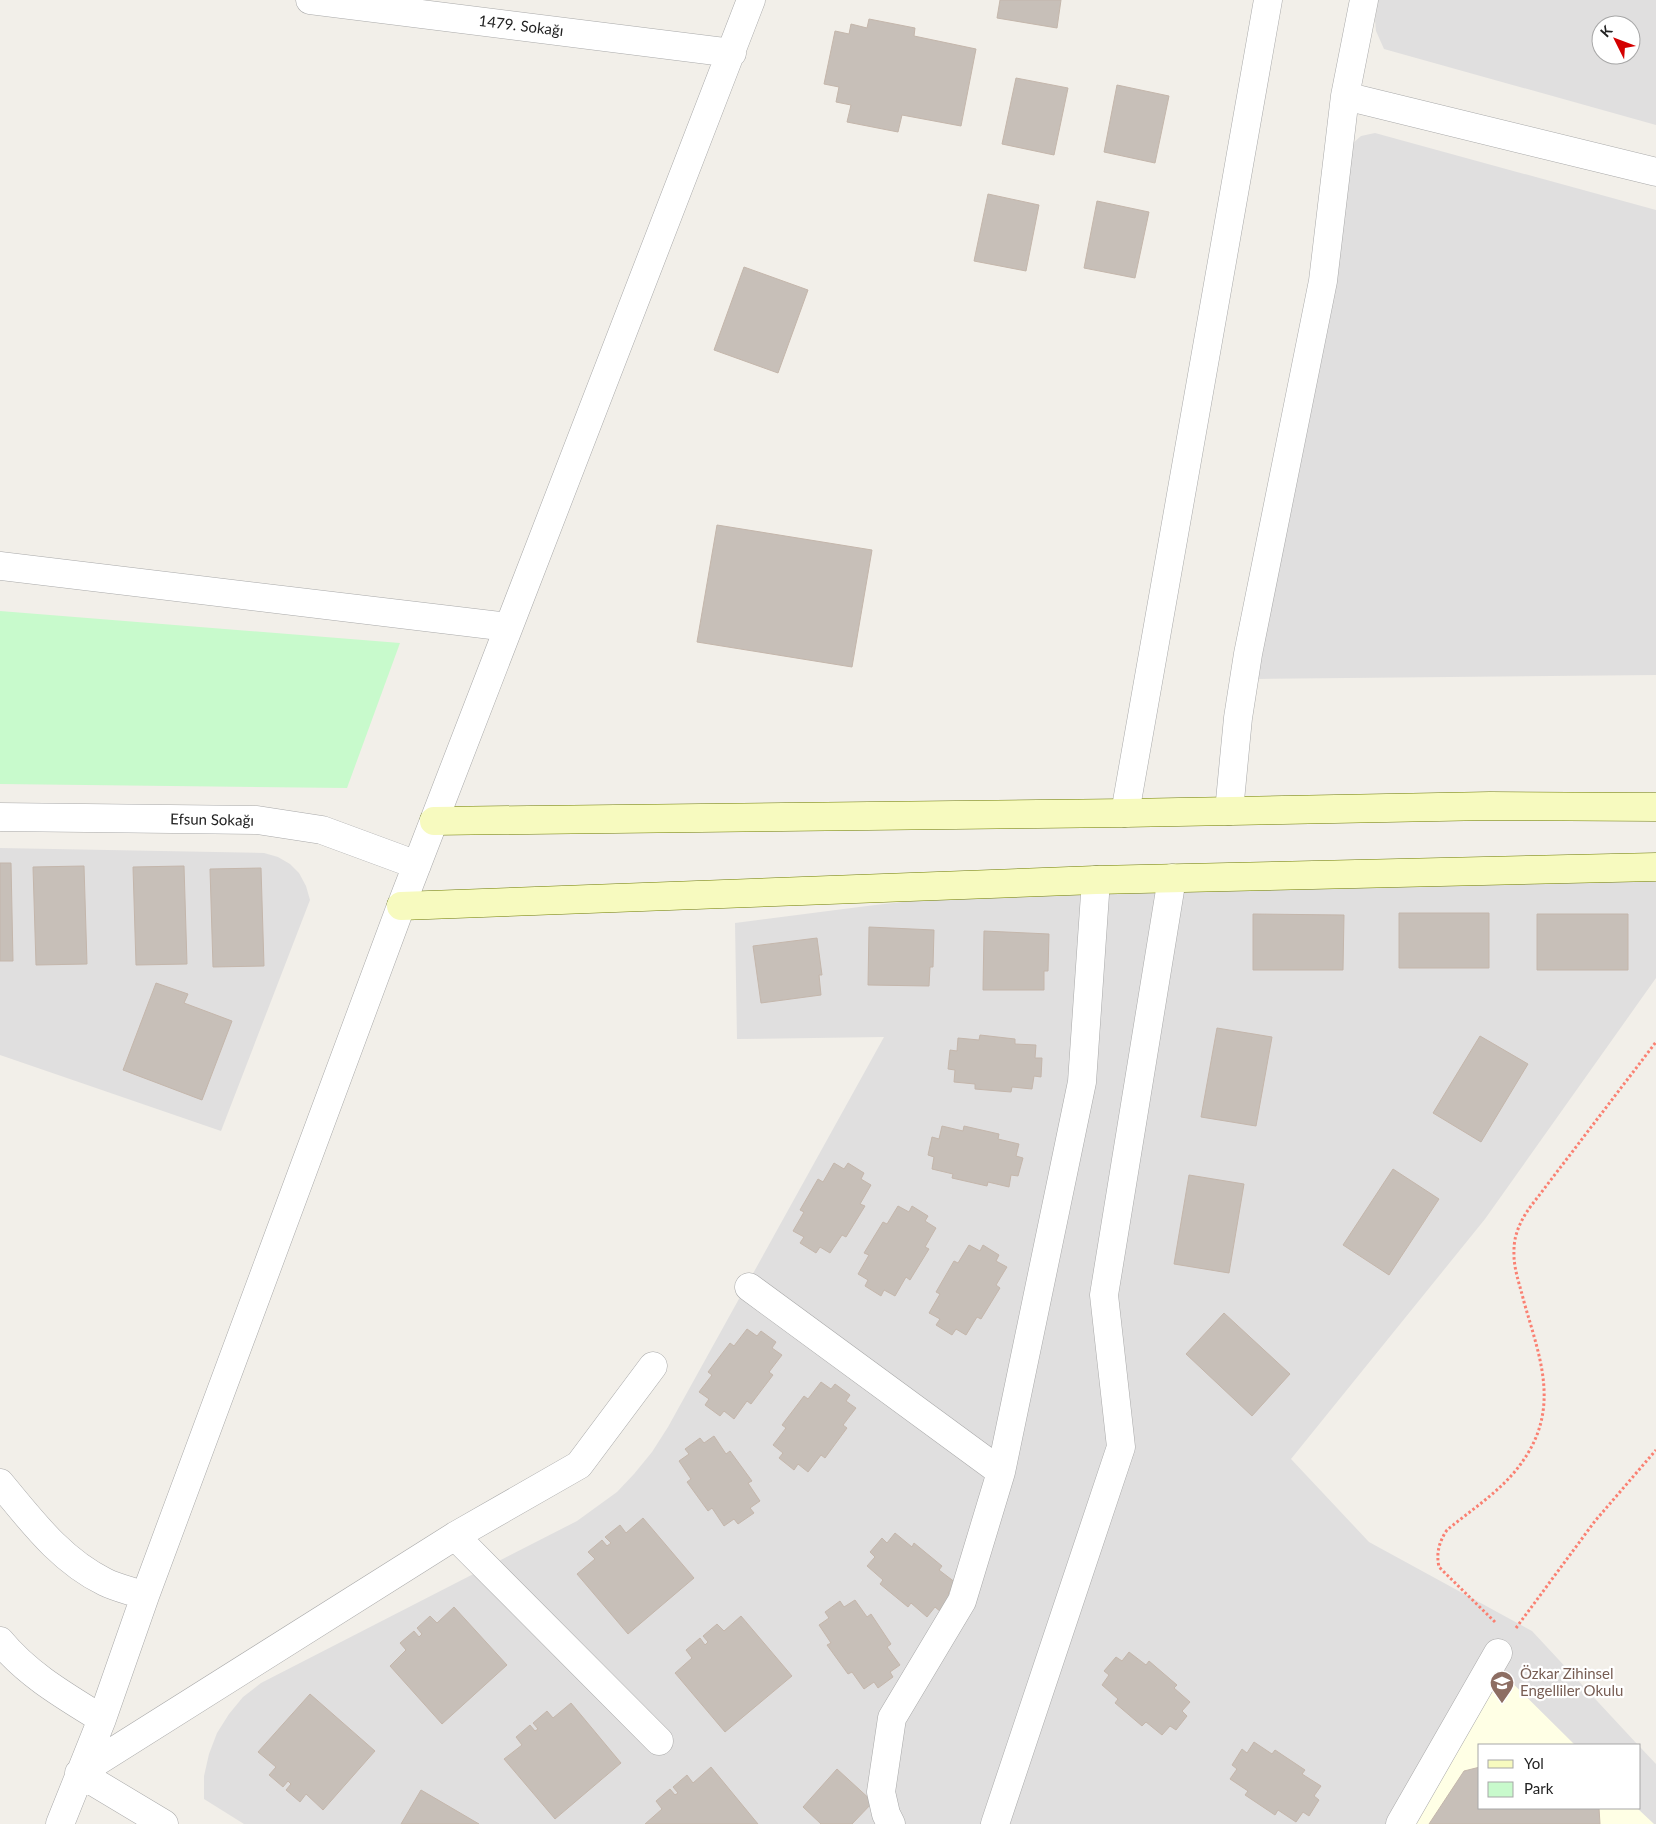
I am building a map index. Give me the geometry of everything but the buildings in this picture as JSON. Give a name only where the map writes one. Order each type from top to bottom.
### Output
[{"type":"street","name":"1479. Sokağı","points":[[310,0],[732,53]]},
{"type":"street","points":[[60,1824],[102,1719],[145,1596],[401,906],[751,0]]},
{"type":"street","points":[[1125,813],[1268,0]]},
{"type":"street","points":[[1228,811],[1238,718],[1248,654],[1323,281],[1345,96],[1364,0]]},
{"type":"street","points":[[1345,96],[1656,172]]},
{"type":"street","points":[[0,566],[508,627]]},
{"type":"street","points":[[434,821],[1125,813],[1490,806],[1656,807]]},
{"type":"street","name":"Efsun Sokağı","points":[[0,817],[258,820],[322,830],[417,865]]},
{"type":"street","points":[[401,906],[1096,880],[1656,867]]},
{"type":"street","points":[[995,1824],[1121,1447],[1104,1296],[1172,878]]},
{"type":"street","points":[[891,1824],[886,1814],[881,1792],[892,1718],[962,1600],[1000,1472],[1082,1082],[1096,880]]},
{"type":"street","points":[[749,1287],[1000,1472]]},
{"type":"street","points":[[79,1773],[455,1536],[579,1465],[653,1366]]},
{"type":"street","points":[[0,1483],[60,1552],[84,1570],[106,1582],[145,1596]]},
{"type":"street","points":[[455,1536],[659,1741]]},
{"type":"street","points":[[0,1641],[30,1671],[56,1691],[102,1719]]},
{"type":"street","points":[[1400,1824],[1504,1645]]},
{"type":"street","points":[[79,1773],[164,1824]]},
{"type":"path","points":[[1656,1042],[1524,1215],[1518,1230],[1514,1249],[1515,1269],[1541,1360],[1545,1381],[1545,1403],[1541,1425],[1532,1446],[1520,1466],[1505,1482],[1447,1530],[1441,1539],[1438,1549],[1439,1567],[1504,1645],[1595,1521],[1656,1450]]},
{"type":"shaded area","points":[[1378,0],[1656,0],[1656,125],[1384,49],[1376,31],[1375,20]]},
{"type":"shaded area","points":[[1375,133],[1656,210],[1656,675],[1257,679],[1353,143],[1361,136]]},
{"type":"shaded area","points":[[0,848],[264,853],[278,857],[290,864],[299,873],[306,886],[310,900],[221,1131],[0,1055]]},
{"type":"shaded area","points":[[1529,876],[1656,882],[1656,978],[1485,1219],[1291,1459],[1369,1542],[1532,1631],[1637,1744],[1478,1744],[1478,1809],[1641,1809],[1641,1748],[1656,1764],[1656,1824],[244,1824],[204,1799],[204,1776],[209,1754],[217,1733],[243,1697],[261,1683],[577,1521],[617,1492],[652,1452],[668,1427],[884,1037],[737,1039],[735,923],[999,891]]},
{"type":"shaded area","name":"Özkar Zihinsel Engelliler Okulu","points":[[1493,1664],[1574,1744],[1478,1744],[1478,1809],[1638,1809],[1654,1824],[1405,1824]]},
{"type":"green space","points":[[0,611],[400,643],[347,788],[0,784]]},
{"type":"place","name":"Özkar Zihinsel Engelliler Okulu","points":[[1502,1704]]}]
